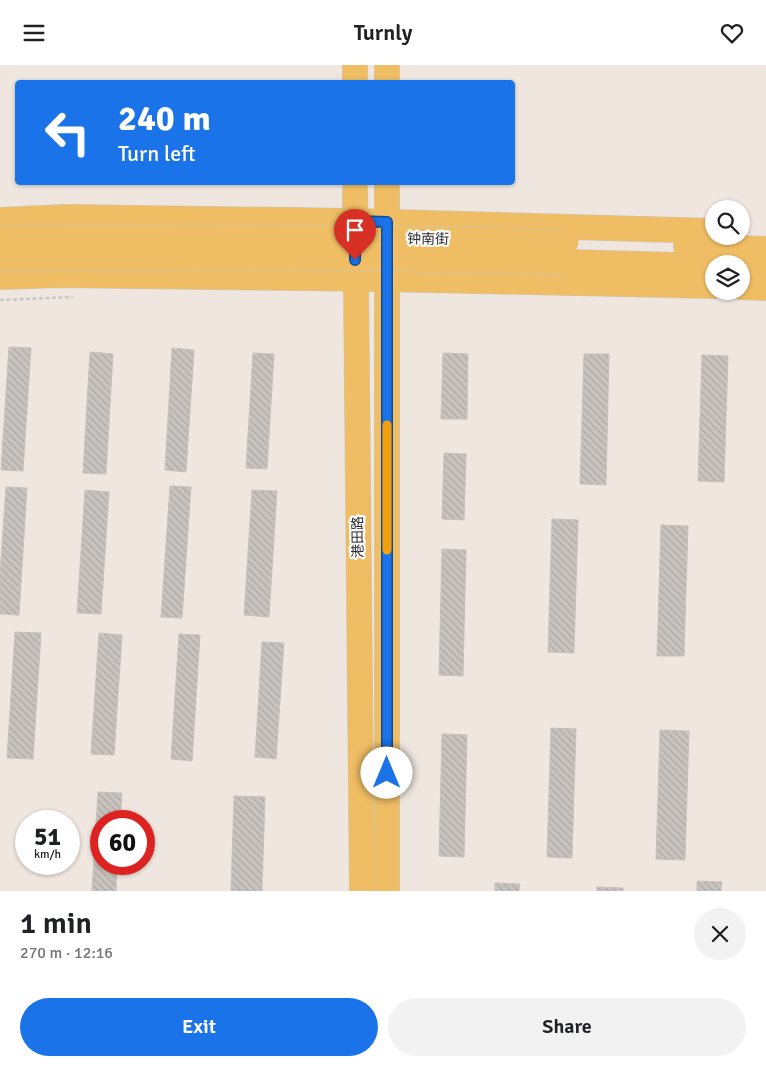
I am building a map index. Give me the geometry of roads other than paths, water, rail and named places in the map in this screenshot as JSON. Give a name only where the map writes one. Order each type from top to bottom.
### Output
[{"type":"main road","points":[[355,65],[355,80]]},
{"type":"main road","points":[[387,65],[387,80]]},
{"type":"main road","name":"港田路","points":[[355,185],[362,891]]},
{"type":"main road","name":"港田路","points":[[387,185],[388,891]]},
{"type":"main road","points":[[0,220],[65,217],[355,221],[705,231]]},
{"type":"main road","points":[[750,231],[766,232]]},
{"type":"main road","name":"钟南街","points":[[0,239],[293,236],[567,252],[705,265]]},
{"type":"main road","name":"钟南街","points":[[0,257],[292,257],[766,249]]},
{"type":"main road","points":[[750,267],[766,267]]},
{"type":"main road","points":[[0,277],[59,275],[386,279],[705,287]]},
{"type":"main road","points":[[750,287],[766,288]]}]
